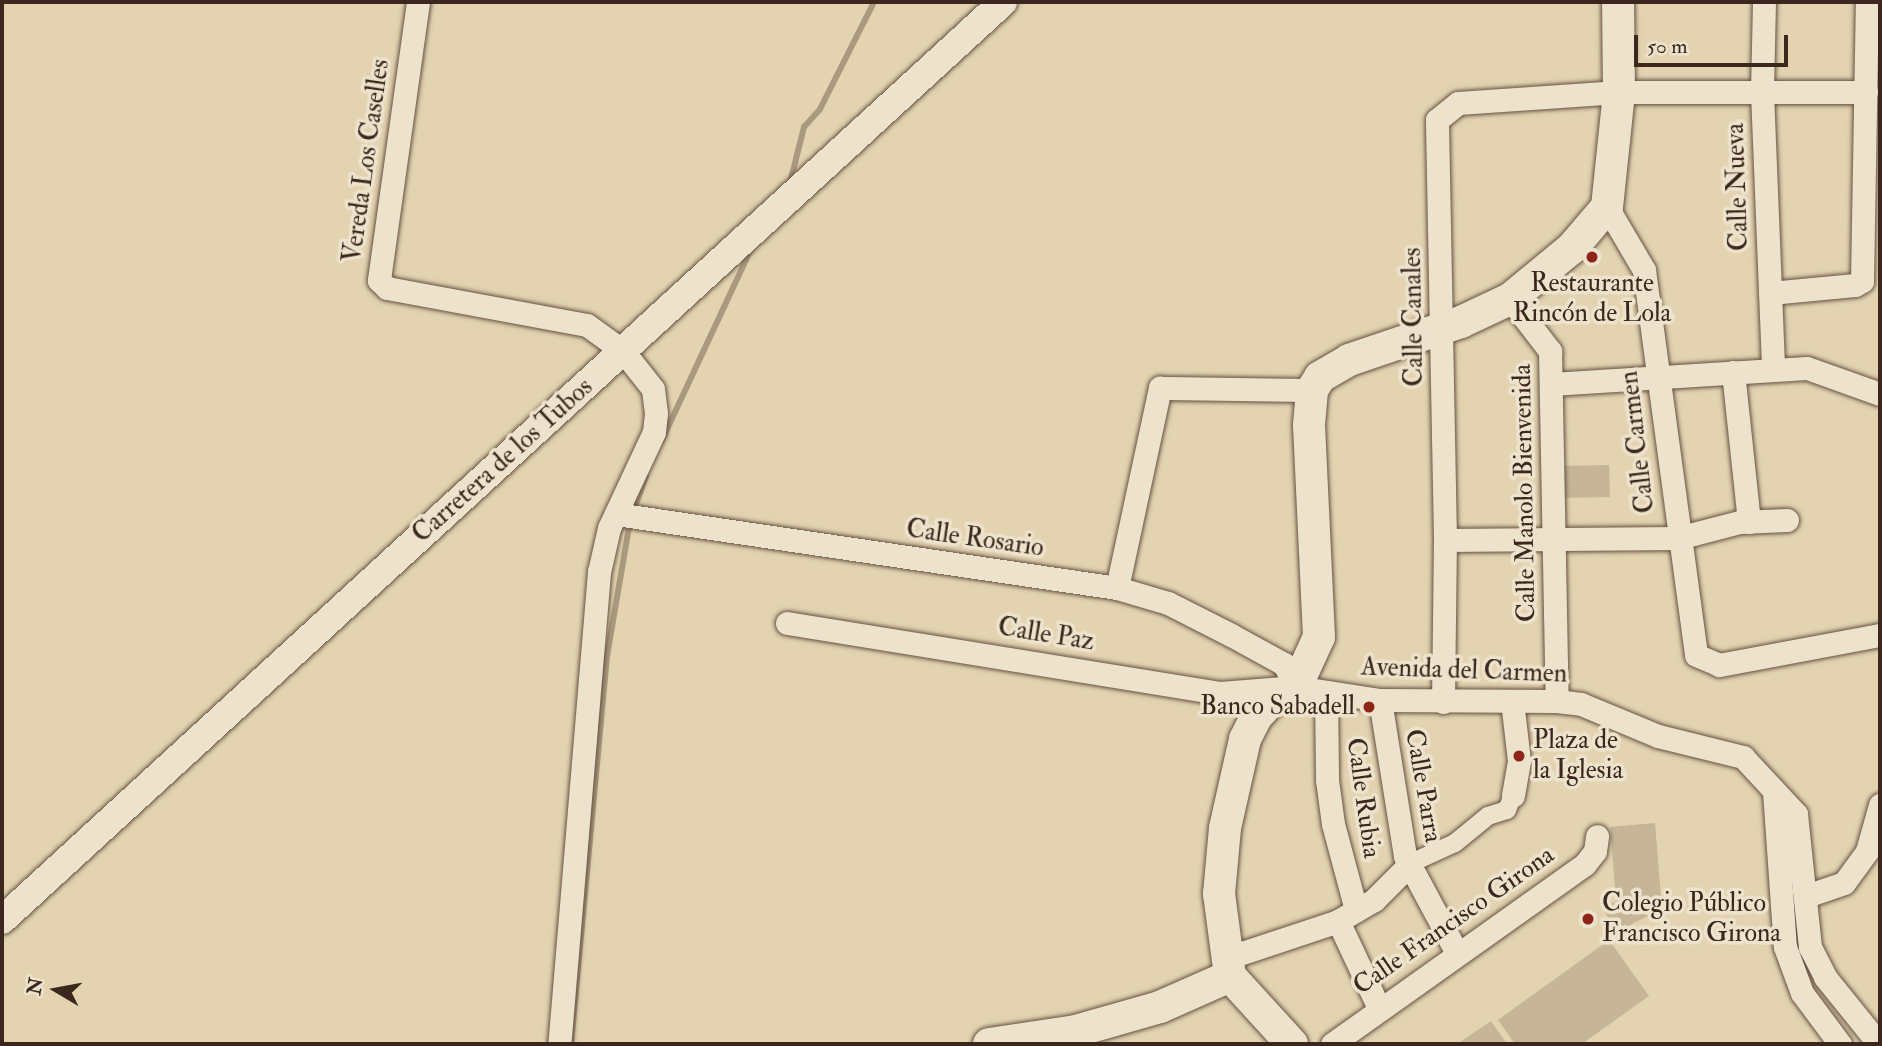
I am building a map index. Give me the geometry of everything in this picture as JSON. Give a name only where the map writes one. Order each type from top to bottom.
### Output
[{"type":"main road","points":[[1292,1044],[1228,967],[1219,894],[1226,828],[1245,739],[1256,717],[1271,701],[1311,690],[1319,636],[1309,425],[1312,390],[1320,377],[1349,360],[1442,329],[1510,299],[1572,248],[1607,207],[1619,92],[1618,2]]},
{"type":"main road","points":[[989,1044],[1076,1031],[1160,1007],[1228,967]]},
{"type":"street","name":"Vereda Los Caselles","points":[[418,2],[379,279],[387,288],[587,325],[623,351],[653,389],[656,413],[654,432],[616,514],[599,572],[559,1044]]},
{"type":"street","name":"Carretera de los Tubos","points":[[2,920],[1003,2]]},
{"type":"street","name":"Calle Nueva","points":[[1764,2],[1762,92],[1773,370]]},
{"type":"street","points":[[1770,293],[1855,285],[1862,281],[1867,2]]},
{"type":"street","name":"Calle Canales","points":[[1443,702],[1445,540],[1437,120],[1458,103],[1619,92],[1866,92]]},
{"type":"street","name":"Calle Carmen","points":[[1607,207],[1644,270],[1678,538],[1688,574],[1696,655],[1719,665],[1880,635]]},
{"type":"street","name":"Calle Manolo Bienvenida","points":[[1510,299],[1547,341],[1551,384],[1557,701]]},
{"type":"street","points":[[1551,384],[1807,368],[1880,394]]},
{"type":"street","points":[[1733,372],[1749,522]]},
{"type":"street","points":[[1117,588],[1160,388],[1312,390]]},
{"type":"street","name":"Calle Rosario","points":[[616,514],[1117,588],[1168,603],[1231,635],[1284,664],[1311,690]]},
{"type":"street","points":[[1445,540],[1678,538],[1749,522],[1787,520]]},
{"type":"street","name":"Calle Paz","points":[[787,622],[1220,693],[1311,690]]},
{"type":"street","name":"Avenida del Carmen","points":[[1311,690],[1380,700],[1557,701],[1581,704],[1658,736],[1743,757],[1796,814],[1810,947],[1825,977],[1879,1044]]},
{"type":"street","name":"Calle Rubia","points":[[1311,690],[1347,915],[1378,1008]]},
{"type":"street","name":"Calle Parra","points":[[1380,700],[1405,856],[1457,953]]},
{"type":"street","points":[[1228,967],[1347,915],[1374,900],[1411,863],[1455,843],[1489,816],[1507,810],[1513,795],[1519,761],[1512,701]]},
{"type":"street","points":[[1774,791],[1785,947],[1802,993],[1840,1044]]},
{"type":"street","points":[[1806,896],[1844,883],[1867,851],[1880,806]]},
{"type":"street","name":"Calle Francisco Girona","points":[[1332,1044],[1378,1008],[1585,863],[1594,851],[1597,836]]},
{"type":"shaded area","points":[[1609,465],[1610,497],[1562,498],[1562,466]]},
{"type":"shaded area","points":[[1655,823],[1662,909],[1616,932],[1603,908],[1616,901],[1610,827]]},
{"type":"shaded area","points":[[1609,940],[1649,996],[1582,1044],[1515,1044],[1498,1020]]},
{"type":"shaded area","points":[[1491,1021],[1507,1044],[1457,1044]]},
{"type":"waterway","points":[[791,179],[804,127],[820,109],[874,2]]},
{"type":"waterway","points":[[662,440],[752,247]]},
{"type":"waterway","points":[[633,512],[646,476]]},
{"type":"waterway","points":[[571,1044],[607,656],[630,521]]},
{"type":"place","name":"Restaurante Rincón de Lola","points":[[1592,257]]},
{"type":"place","name":"Banco Sabadell","points":[[1369,707]]},
{"type":"place","name":"Plaza de la Iglesia","points":[[1519,756]]},
{"type":"place","name":"Colegio Público Francisco Girona","points":[[1588,919]]}]
